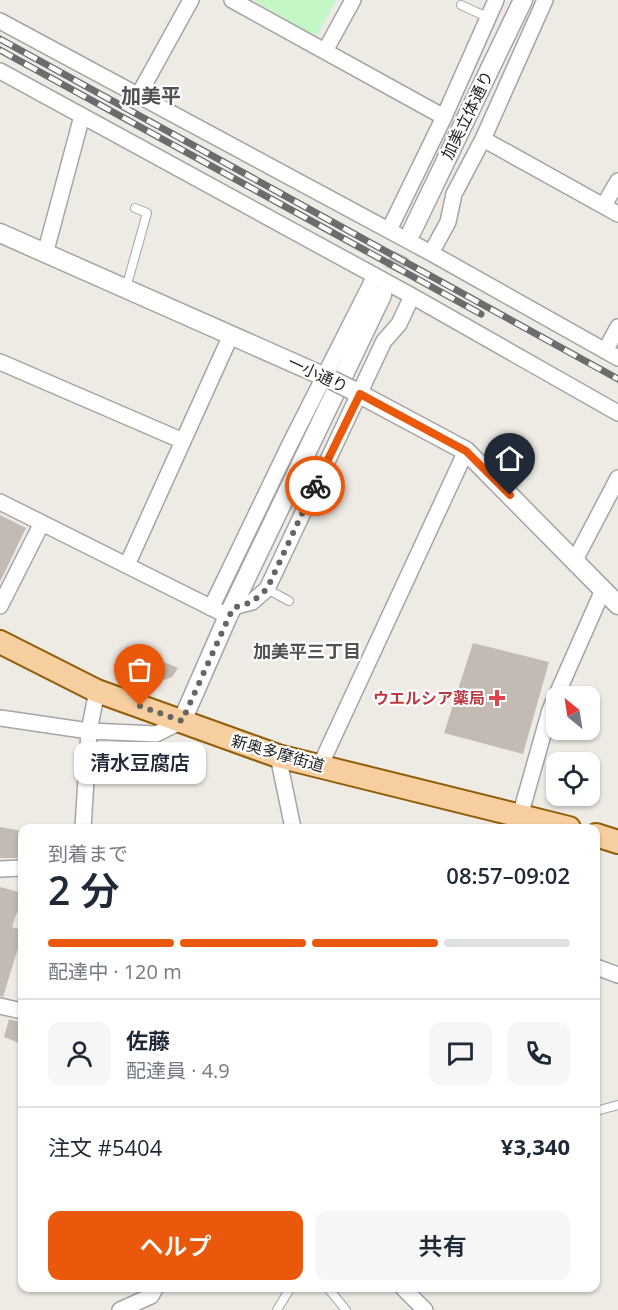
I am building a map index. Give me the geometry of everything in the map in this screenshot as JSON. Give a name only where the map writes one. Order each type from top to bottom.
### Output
[{"type":"main road","name":"新奥多摩街道","points":[[0,642],[97,691],[220,737],[278,756],[520,816],[541,824]]},
{"type":"main road","points":[[600,836],[618,842]]},
{"type":"street","points":[[138,96],[191,0]]},
{"type":"street","points":[[232,0],[444,117]]},
{"type":"street","points":[[325,51],[353,0]]},
{"type":"street","points":[[389,230],[444,117],[496,0]]},
{"type":"street","name":"加美立体通り","points":[[412,231],[523,0]]},
{"type":"street","points":[[431,253],[448,222],[454,194],[483,139],[545,0]]},
{"type":"street","points":[[0,21],[389,230],[612,355],[618,327]]},
{"type":"street","points":[[0,71],[412,296],[618,413]]},
{"type":"street","points":[[45,254],[82,116]]},
{"type":"street","points":[[483,139],[618,214]]},
{"type":"street","points":[[604,205],[618,181]]},
{"type":"street","name":"一小通り","points":[[0,233],[356,392],[466,451],[618,605]]},
{"type":"street","points":[[211,608],[290,444],[328,379],[375,276]]},
{"type":"street","points":[[0,718],[89,731],[156,734],[182,721],[234,606],[382,295]]},
{"type":"street","points":[[0,502],[211,608],[252,602],[267,589],[356,392],[384,341],[399,324],[412,296]]},
{"type":"street","points":[[127,565],[231,335]]},
{"type":"street","points":[[0,362],[183,441]]},
{"type":"street","points":[[320,766],[466,451]]},
{"type":"street","points":[[575,560],[618,478]]},
{"type":"street","points":[[0,606],[42,523]]},
{"type":"street","points":[[520,816],[550,710],[603,590]]},
{"type":"street","points":[[83,824],[89,731],[97,691]]},
{"type":"street","points":[[278,756],[292,824]]},
{"type":"street","points":[[0,869],[18,868]]},
{"type":"street","points":[[600,968],[618,975]]},
{"type":"street","points":[[0,1005],[18,1010]]},
{"type":"street","points":[[120,1310],[151,1296],[153,1292]]},
{"type":"street","points":[[412,1292],[424,1310]]},
{"type":"lane","points":[[461,5],[488,17]]},
{"type":"lane","points":[[126,288],[147,213],[135,208]]},
{"type":"lane","points":[[267,589],[289,601]]},
{"type":"lane","points":[[600,1110],[618,1105]]},
{"type":"lane","points":[[277,1310],[288,1292]]},
{"type":"lane","points":[[331,1292],[346,1310]]},
{"type":"green space","points":[[253,0],[336,0],[316,37]]},
{"type":"building","points":[[0,515],[26,528],[0,582]]},
{"type":"building","points":[[473,643],[549,662],[523,754],[444,733]]},
{"type":"building","points":[[152,657],[178,668],[172,677],[154,684],[143,678]]},
{"type":"building","points":[[0,827],[18,830],[18,858],[0,858]]},
{"type":"building","points":[[0,887],[18,892],[18,910],[12,927],[18,929],[18,948],[3,997],[0,996]]},
{"type":"building","points":[[9,1019],[18,1022],[18,1042],[4,1037]]},
{"type":"tunnel","points":[[382,295],[412,231]]},
{"type":"railway","points":[[0,39],[618,379]]},
{"type":"railway","points":[[0,50],[481,314]]},
{"type":"way so far","points":[[140,706],[182,721],[228,616],[233,608],[252,602],[267,589],[315,486]]},
{"type":"place","name":"ウエルシア薬局","points":[[497,698]]},
{"type":"place","name":"清水豆腐店","points":[[140,706]]},
{"type":"district","name":"加美平","points":[[151,96]]},
{"type":"district","name":"加美平三丁目","points":[[307,652]]},
{"type":"route","points":[[315,486],[360,394],[466,451],[510,495]]}]
